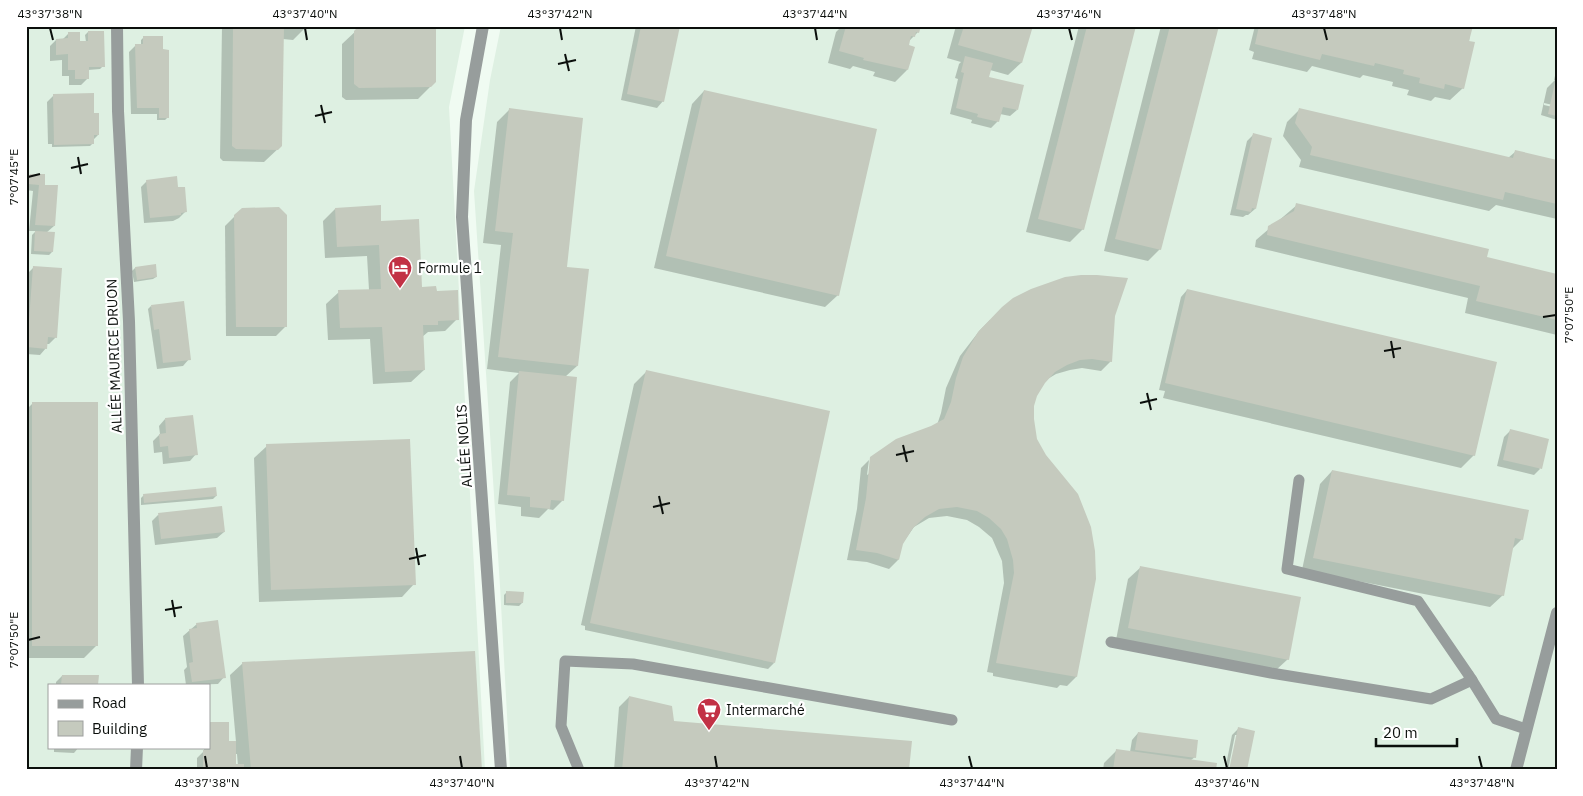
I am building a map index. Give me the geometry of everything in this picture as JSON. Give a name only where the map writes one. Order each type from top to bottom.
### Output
[{"type":"street","name":"ALLÉE MAURICE DRUON","points":[[117,26],[118,111],[129,321],[138,684]]},
{"type":"street","name":"ALLÉE NOLIS","points":[[483,26],[466,120],[462,217],[501,770]]},
{"type":"street","points":[[1516,770],[1557,613]]},
{"type":"street","points":[[136,770],[137,748]]},
{"type":"lane","points":[[1299,480],[1287,569],[1418,601],[1496,719],[1526,729]]},
{"type":"lane","points":[[1111,642],[1271,673],[1431,699],[1472,680]]},
{"type":"lane","points":[[579,770],[561,726],[565,661],[633,664],[952,720]]},
{"type":"shaded area","points":[[26,26],[465,26],[449,107],[485,770],[26,770]]},
{"type":"shaded area","points":[[501,26],[1557,26],[1557,770],[510,770],[474,191],[490,80]]},
{"type":"building","points":[[233,26],[284,26],[282,146],[278,150],[236,149],[232,146]]},
{"type":"building","points":[[436,26],[436,82],[431,87],[359,88],[354,84],[354,31],[358,27]]},
{"type":"building","points":[[641,26],[680,26],[664,102],[627,94]]},
{"type":"building","points":[[846,26],[921,26],[919,33],[916,32],[915,37],[911,36],[909,45],[915,47],[908,70],[863,60],[864,58],[839,51]]},
{"type":"building","points":[[964,26],[1033,26],[1022,63],[958,45]]},
{"type":"building","points":[[1087,26],[1136,26],[1084,230],[1038,219]]},
{"type":"building","points":[[1170,26],[1219,26],[1161,250],[1115,239]]},
{"type":"building","points":[[1259,26],[1473,26],[1469,41],[1475,42],[1464,89],[1445,84],[1444,89],[1419,83],[1420,78],[1403,74],[1404,70],[1375,63],[1374,66],[1322,54],[1320,60],[1255,44]]},
{"type":"building","points":[[88,31],[104,31],[105,67],[89,67],[89,79],[75,79],[75,70],[68,70],[68,54],[56,55],[56,39],[68,38],[68,32],[80,32],[80,41],[88,41]]},
{"type":"building","points":[[143,36],[163,36],[163,49],[169,50],[169,118],[159,118],[159,108],[137,108],[135,44],[143,44]]},
{"type":"building","points":[[965,56],[993,63],[989,77],[1024,85],[1018,110],[1003,107],[999,122],[977,117],[978,114],[956,108],[964,73],[961,72]]},
{"type":"building","points":[[1557,78],[1557,116],[1548,114]]},
{"type":"building","points":[[704,90],[877,129],[839,296],[666,256]]},
{"type":"building","points":[[94,93],[94,113],[99,113],[99,135],[94,135],[94,144],[54,145],[53,94]]},
{"type":"building","points":[[509,108],[583,118],[567,267],[589,269],[578,366],[498,357],[513,233],[495,231]]},
{"type":"building","points":[[1299,108],[1513,158],[1515,150],[1557,160],[1557,204],[1505,192],[1503,200],[1310,155],[1312,147],[1295,123]]},
{"type":"building","points":[[1253,133],[1272,138],[1256,209],[1252,208],[1251,212],[1236,209]]},
{"type":"building","points":[[30,174],[45,174],[45,185],[58,185],[55,226],[35,225],[39,185],[28,184]]},
{"type":"building","points":[[177,176],[178,187],[185,187],[187,212],[181,213],[181,215],[150,218],[146,180]]},
{"type":"building","points":[[1296,203],[1489,249],[1487,257],[1557,274],[1557,320],[1476,301],[1480,286],[1267,235],[1268,226],[1294,211]]},
{"type":"building","name":"Formule 1","points":[[381,205],[381,221],[419,219],[422,287],[436,286],[437,291],[458,290],[459,320],[438,321],[438,325],[423,325],[425,370],[385,372],[382,327],[340,328],[338,290],[381,289],[379,245],[337,247],[335,208]]},
{"type":"building","points":[[279,207],[287,215],[287,327],[236,327],[234,215],[242,208]]},
{"type":"building","points":[[35,231],[55,232],[53,252],[34,251]]},
{"type":"building","points":[[156,264],[157,277],[137,280],[135,267]]},
{"type":"building","points":[[33,266],[62,268],[57,338],[48,337],[47,349],[27,347]]},
{"type":"building","points":[[1081,275],[1128,278],[1115,316],[1112,362],[1092,359],[1080,360],[1067,365],[1055,372],[1045,383],[1037,396],[1034,406],[1037,439],[1046,455],[1078,494],[1091,527],[1095,551],[1096,579],[1077,677],[996,663],[1014,573],[1013,560],[1007,539],[1001,529],[989,518],[977,511],[957,507],[939,509],[925,517],[913,528],[903,544],[899,560],[877,553],[856,550],[866,498],[870,457],[896,439],[944,419],[951,402],[963,357],[978,332],[1002,307],[1013,298],[1031,289],[1065,277]]},
{"type":"building","points":[[1187,289],[1497,362],[1475,456],[1165,383]]},
{"type":"building","points":[[184,301],[191,360],[163,363],[159,329],[154,330],[151,305]]},
{"type":"building","points":[[646,370],[830,411],[775,663],[590,623]]},
{"type":"building","points":[[519,371],[577,377],[564,501],[551,500],[550,509],[530,507],[530,497],[507,495]]},
{"type":"building","points":[[32,402],[98,402],[98,646],[32,646]]},
{"type":"building","points":[[193,415],[198,455],[169,458],[168,446],[160,447],[159,434],[166,433],[165,418]]},
{"type":"building","points":[[1510,429],[1549,439],[1542,469],[1503,460]]},
{"type":"building","points":[[410,439],[416,585],[271,590],[266,444]]},
{"type":"building","points":[[1332,470],[1529,510],[1523,540],[1515,538],[1504,596],[1313,558]]},
{"type":"building","points":[[216,487],[217,496],[144,503],[143,494]]},
{"type":"building","points":[[222,506],[225,532],[161,539],[158,513]]},
{"type":"building","points":[[1140,566],[1301,597],[1289,660],[1128,628]]},
{"type":"building","points":[[506,591],[524,592],[523,603],[506,603]]},
{"type":"building","points":[[218,620],[226,678],[192,682],[189,663],[193,662],[189,629],[197,628],[196,623]]},
{"type":"building","points":[[475,651],[482,770],[251,770],[242,662]]},
{"type":"building","points":[[62,675],[99,675],[98,684],[61,684]]},
{"type":"building","name":"Intermarché","points":[[629,696],[672,706],[674,721],[912,741],[909,770],[622,770]]},
{"type":"building","points":[[210,722],[229,722],[229,741],[236,741],[236,764],[244,764],[244,770],[203,770],[203,750],[210,750]]},
{"type":"building","points":[[1238,727],[1255,731],[1247,770],[1229,770]]},
{"type":"building","points":[[1138,732],[1198,740],[1196,758],[1135,750]]},
{"type":"building","points":[[1116,749],[1217,763],[1216,770],[1113,770]]},
{"type":"place","name":"Formule 1","points":[[400,289]]},
{"type":"place","name":"Intermarché","points":[[709,731]]}]
